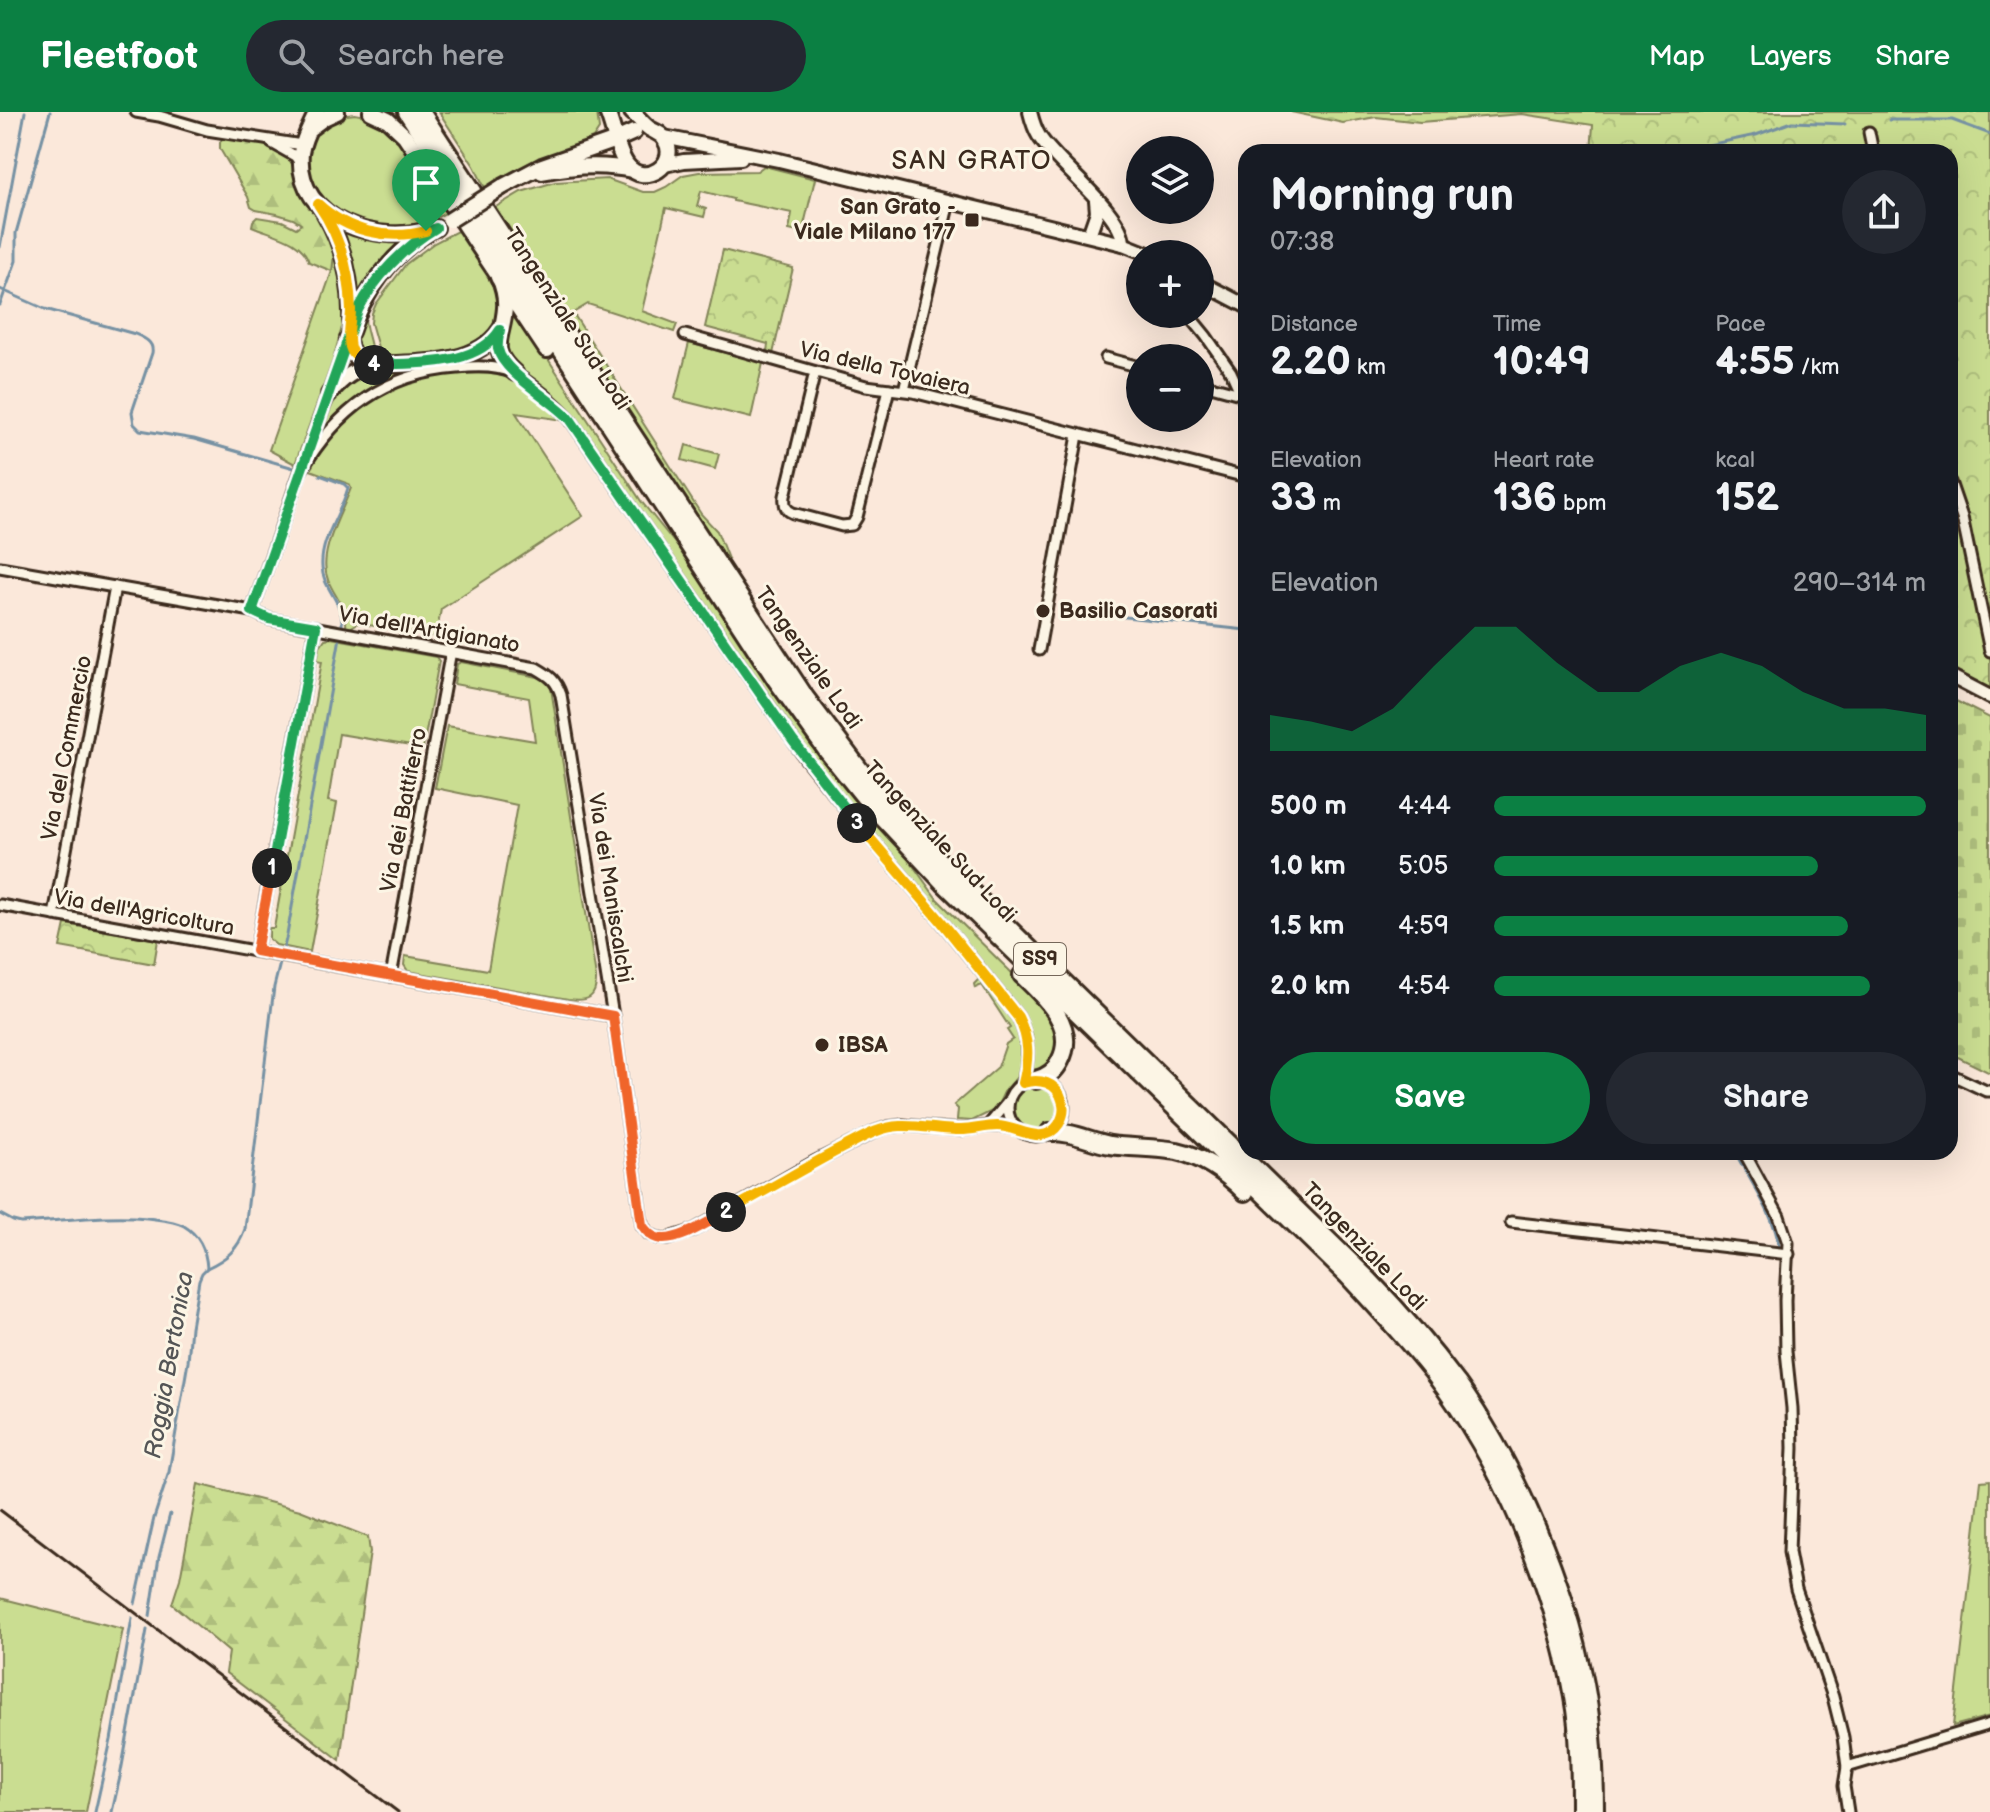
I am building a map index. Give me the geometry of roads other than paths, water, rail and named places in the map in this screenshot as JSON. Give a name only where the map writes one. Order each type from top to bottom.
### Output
[{"type":"highway","name":"Tangenziale Sud Lodi","points":[[407,112],[775,678],[856,787],[916,855],[1347,1275],[1406,1339],[1447,1392],[1493,1467],[1526,1538],[1555,1620],[1571,1688],[1578,1743],[1580,1812]]},
{"type":"highway","name":"Tangenziale Lodi","points":[[421,112],[787,670],[866,778],[920,841],[1238,1152]]},
{"type":"highway","points":[[433,112],[449,142],[453,160]]},
{"type":"highway","points":[[499,277],[616,455],[642,485],[652,491]]},
{"type":"highway","points":[[916,855],[945,899],[1038,990],[1059,1016],[1066,1038],[1063,1056],[1055,1070],[1045,1078],[1030,1082]]},
{"type":"highway","points":[[1050,1132],[1068,1133],[1112,1145],[1179,1151],[1210,1164],[1233,1180],[1305,1248],[1347,1275]]},
{"type":"highway","name":"Tangenziale Lodi","points":[[1246,1160],[1370,1281],[1420,1335],[1459,1387],[1493,1441],[1524,1500],[1580,1658],[1590,1717],[1595,1812]]},
{"type":"main road","points":[[317,112],[304,141],[301,164],[304,182],[334,231],[344,261],[351,301],[349,345],[353,354],[373,365]]},
{"type":"main road","points":[[304,141],[317,122],[337,112]]},
{"type":"main road","points":[[371,112],[388,120],[405,136],[499,277],[505,299],[498,349],[502,360],[515,373]]},
{"type":"main road","points":[[632,112],[642,130]]},
{"type":"main road","points":[[610,118],[616,140],[632,170]]},
{"type":"main road","points":[[600,146],[607,139],[610,118]]},
{"type":"main road","points":[[623,155],[625,143],[642,130]]},
{"type":"main road","points":[[350,335],[363,301],[405,249],[508,183],[558,159],[642,130],[654,130],[664,137],[669,151],[664,165],[653,173],[611,166],[578,167],[537,173],[508,183]]},
{"type":"main road","points":[[318,204],[334,217],[365,231],[401,235],[436,228]]},
{"type":"main road","points":[[329,394],[356,370],[373,365],[459,358],[480,350],[494,340],[500,330]]},
{"type":"street","points":[[136,112],[265,141],[304,141]]},
{"type":"street","points":[[1030,112],[1040,137],[1120,228],[1123,244]]},
{"type":"street","points":[[1869,132],[1871,144]]},
{"type":"street","points":[[664,137],[779,160],[1126,245]]},
{"type":"street","points":[[265,141],[289,152],[301,164]]},
{"type":"street","points":[[664,165],[761,157]]},
{"type":"street","points":[[1089,235],[1097,212],[1096,200]]},
{"type":"street","points":[[904,390],[949,202]]},
{"type":"street","points":[[1214,289],[1238,302]]},
{"type":"street","points":[[1199,328],[1231,372],[1238,389]]},
{"type":"street","points":[[252,611],[350,335]]},
{"type":"street","name":"Via della Tovaiera","points":[[685,335],[866,386],[904,390],[1238,475]]},
{"type":"street","points":[[1106,358],[1126,363]]},
{"type":"street","points":[[301,471],[314,448],[335,424],[366,399],[400,379],[426,372],[467,367],[495,368],[515,373],[555,404],[570,419],[805,758],[1018,1017],[1026,1036],[1030,1082]]},
{"type":"street","points":[[815,372],[785,505],[793,513],[842,526],[852,525],[857,517],[889,389]]},
{"type":"street","points":[[1214,387],[1238,393]]},
{"type":"street","points":[[1039,650],[1078,435]]},
{"type":"street","points":[[1958,505],[1990,651]]},
{"type":"street","name":"Via dell'Artigianato","points":[[0,567],[252,611],[269,619],[536,668],[551,676]]},
{"type":"street","name":"Via del Commercio","points":[[54,915],[115,587]]},
{"type":"street","points":[[256,951],[316,627]]},
{"type":"street","name":"Via dei Battiferro","points":[[391,976],[451,651]]},
{"type":"street","name":"Via dei Maniscalchi","points":[[551,676],[561,695],[613,1016],[642,1225],[649,1234],[667,1239],[692,1231],[876,1131],[903,1125],[961,1130],[988,1126]]},
{"type":"street","points":[[1958,680],[1990,697]]},
{"type":"street","name":"Via dell'Agricoltura","points":[[0,905],[613,1016]]},
{"type":"street","points":[[1958,1078],[1990,1091]]},
{"type":"street","points":[[1030,1082],[1050,1084],[1062,1100],[1063,1115],[1050,1132],[1034,1136],[1003,1126],[988,1126],[1014,1091],[1030,1082]]},
{"type":"street","points":[[1008,1102],[1010,1118],[1019,1130]]},
{"type":"street","points":[[1748,1160],[1779,1216],[1788,1243],[1785,1313],[1793,1448],[1789,1552],[1796,1589],[1833,1697],[1843,1737],[1848,1812]]},
{"type":"street","points":[[1511,1222],[1789,1254]]},
{"type":"street","points":[[1847,1767],[1990,1724]]},
{"type":"waterway","points":[[0,247],[25,112]]},
{"type":"waterway","name":"Roggia Bertonica","points":[[0,305],[16,261],[16,233],[50,112]]},
{"type":"waterway","points":[[1889,120],[1952,120],[1990,134]]},
{"type":"waterway","points":[[1713,144],[1756,135],[1792,122],[1845,124]]},
{"type":"waterway","points":[[0,289],[45,309],[135,334],[148,341],[152,353],[132,412],[134,424],[140,430],[194,439],[294,468]]},
{"type":"waterway","points":[[207,1268],[230,1253],[245,1229],[274,987],[287,935],[342,626],[340,609],[323,575],[322,557],[348,488],[320,475]]},
{"type":"waterway","points":[[1079,612],[1238,629]]},
{"type":"waterway","points":[[1739,1160],[1767,1211],[1779,1247]]},
{"type":"waterway","name":"Roggia Bertonica","points":[[0,1214],[21,1223],[116,1217],[166,1220],[189,1230],[203,1250],[207,1268],[199,1280],[169,1472],[154,1518],[135,1604]]},
{"type":"waterway","points":[[150,1616],[159,1557],[170,1514]]},
{"type":"waterway","name":"Roggia Bertonica","points":[[95,1812],[132,1618]]},
{"type":"waterway","points":[[112,1812],[147,1630]]},
{"type":"railway","points":[[0,1510],[398,1812]]},
{"type":"place","name":"San Grato - Viale Milano 177","points":[[972,220]]},
{"type":"place","name":"Basilio Casorati","points":[[1043,611]]},
{"type":"place","name":"IBSA","points":[[822,1045]]},
{"type":"district","name":"SAN GRATO","points":[[972,161]]}]
